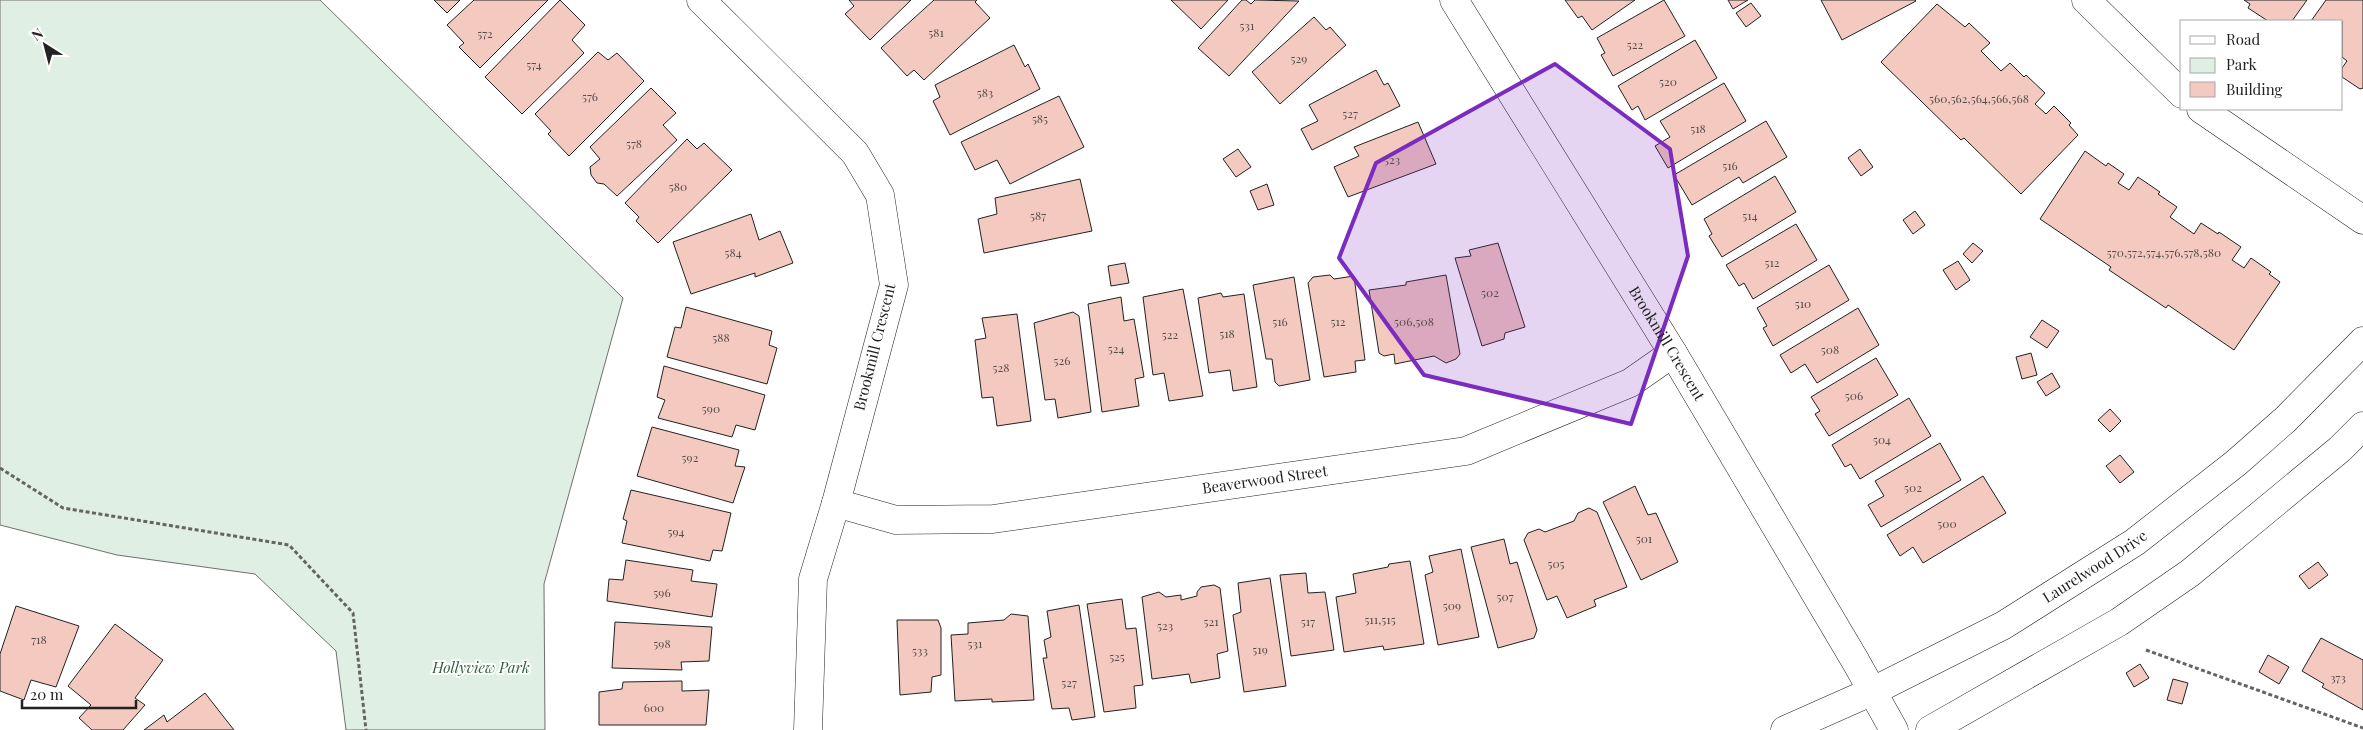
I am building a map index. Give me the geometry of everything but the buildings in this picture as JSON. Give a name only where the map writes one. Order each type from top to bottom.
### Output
[{"type":"street","name":"Brookmill Crescent","points":[[701,0],[855,153],[880,195],[894,285],[836,503],[813,580],[808,730]]},
{"type":"street","name":"Brookmill Crescent","points":[[1454,0],[1674,353],[1873,691],[1894,730]]},
{"type":"street","points":[[2086,0],[2180,92]]},
{"type":"street","points":[[2202,110],[2363,220]]},
{"type":"street","name":"Laurelwood Drive","points":[[1785,730],[1873,691],[2004,625],[2135,542],[2251,451],[2286,419],[2363,341]]},
{"type":"street","name":"Beaverwood Street","points":[[836,503],[896,520],[992,519],[1466,451],[1630,383],[1674,353]]},
{"type":"street","points":[[1930,730],[2119,622],[2190,573],[2340,449],[2363,426]]},
{"type":"path","points":[[0,468],[63,508],[289,545],[353,613],[366,730]]},
{"type":"path","points":[[2146,650],[2363,728]]},
{"type":"highlighted area","points":[[1555,64],[1670,149],[1688,256],[1631,424],[1424,375],[1339,258],[1376,163]]},
{"type":"green space","name":"Hollyview Park","points":[[0,0],[320,0],[623,298],[544,584],[545,730],[346,730],[336,651],[255,574],[117,555],[0,525]]}]
